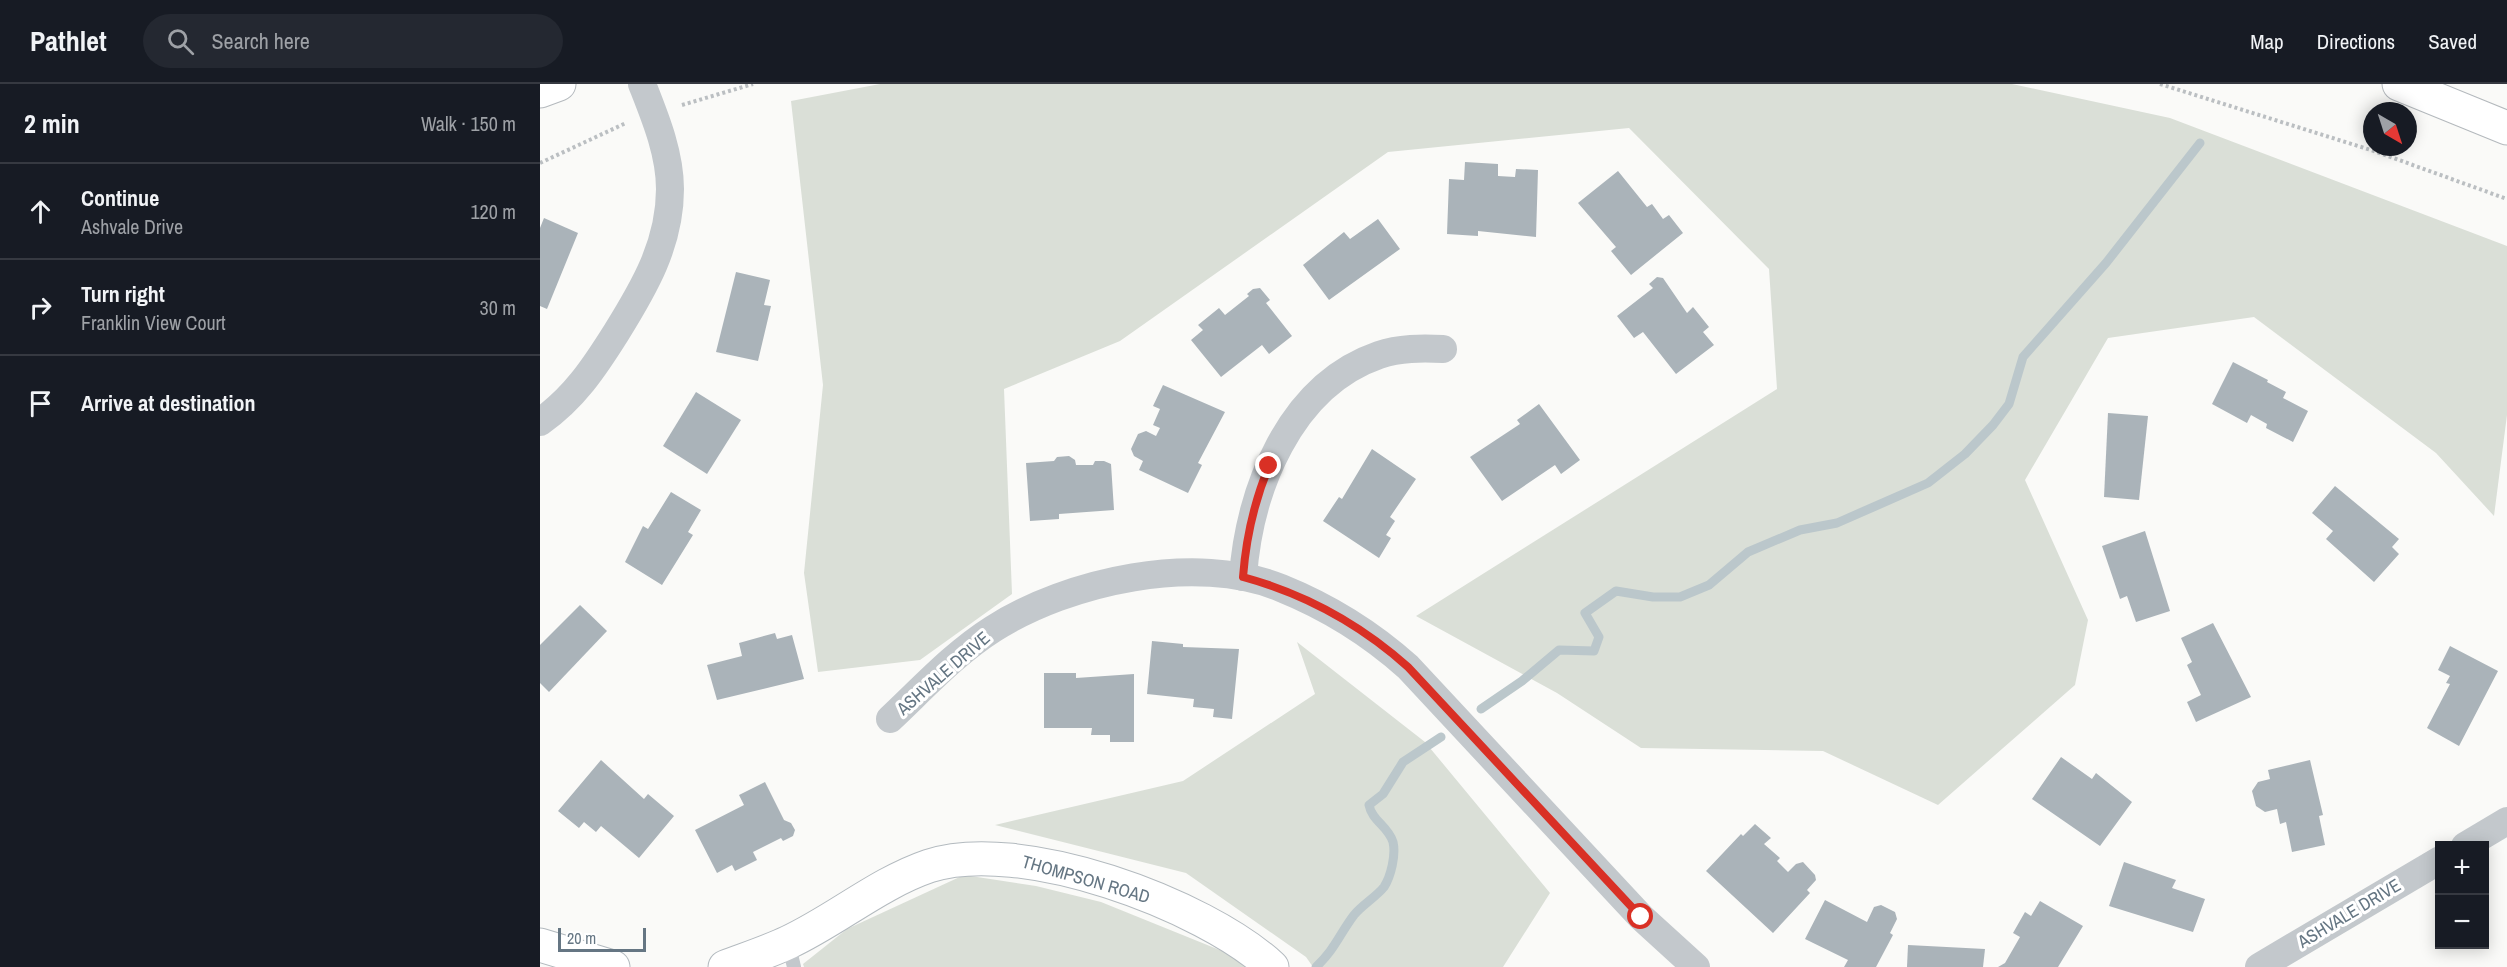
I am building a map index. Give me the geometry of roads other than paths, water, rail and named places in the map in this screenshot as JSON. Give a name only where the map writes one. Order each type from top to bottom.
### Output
[{"type":"main road","points":[[540,91],[559,84]]},
{"type":"main road","points":[[2399,84],[2507,128]]},
{"type":"main road","name":"THOMPSON ROAD","points":[[725,967],[791,955],[903,878],[929,867],[986,857],[1014,859],[1070,872],[1153,898],[1232,936],[1272,967]]},
{"type":"main road","points":[[540,945],[613,967]]},
{"type":"street","points":[[540,422],[563,406],[585,382],[644,288],[655,265],[667,219],[670,189],[665,151],[642,84]]},
{"type":"street","points":[[1243,577],[1245,544],[1259,490],[1282,441],[1318,394],[1352,367],[1380,355],[1410,348],[1443,349]]},
{"type":"street","name":"ASHVALE DRIVE","points":[[890,719],[970,645],[992,629],[1069,592],[1107,582],[1155,575],[1208,573],[1243,577],[1280,587],[1352,624],[1381,643],[1415,674],[1641,917],[1696,967]]},
{"type":"street","points":[[2473,841],[2507,821]]},
{"type":"street","name":"ASHVALE DRIVE","points":[[2259,967],[2435,862]]},
{"type":"waterway","points":[[1481,709],[1522,681],[1559,650],[1594,651],[1599,637],[1585,613],[1616,591],[1653,597],[1680,597],[1709,585],[1748,552],[1800,530],[1837,523],[1928,483],[1965,454],[1993,425],[2009,404],[2023,357],[2106,263],[2200,143]]},
{"type":"waterway","points":[[1316,967],[1354,915],[1384,887],[1391,871],[1393,842],[1391,836],[1373,815],[1369,805],[1383,794],[1403,762],[1441,737]]}]
